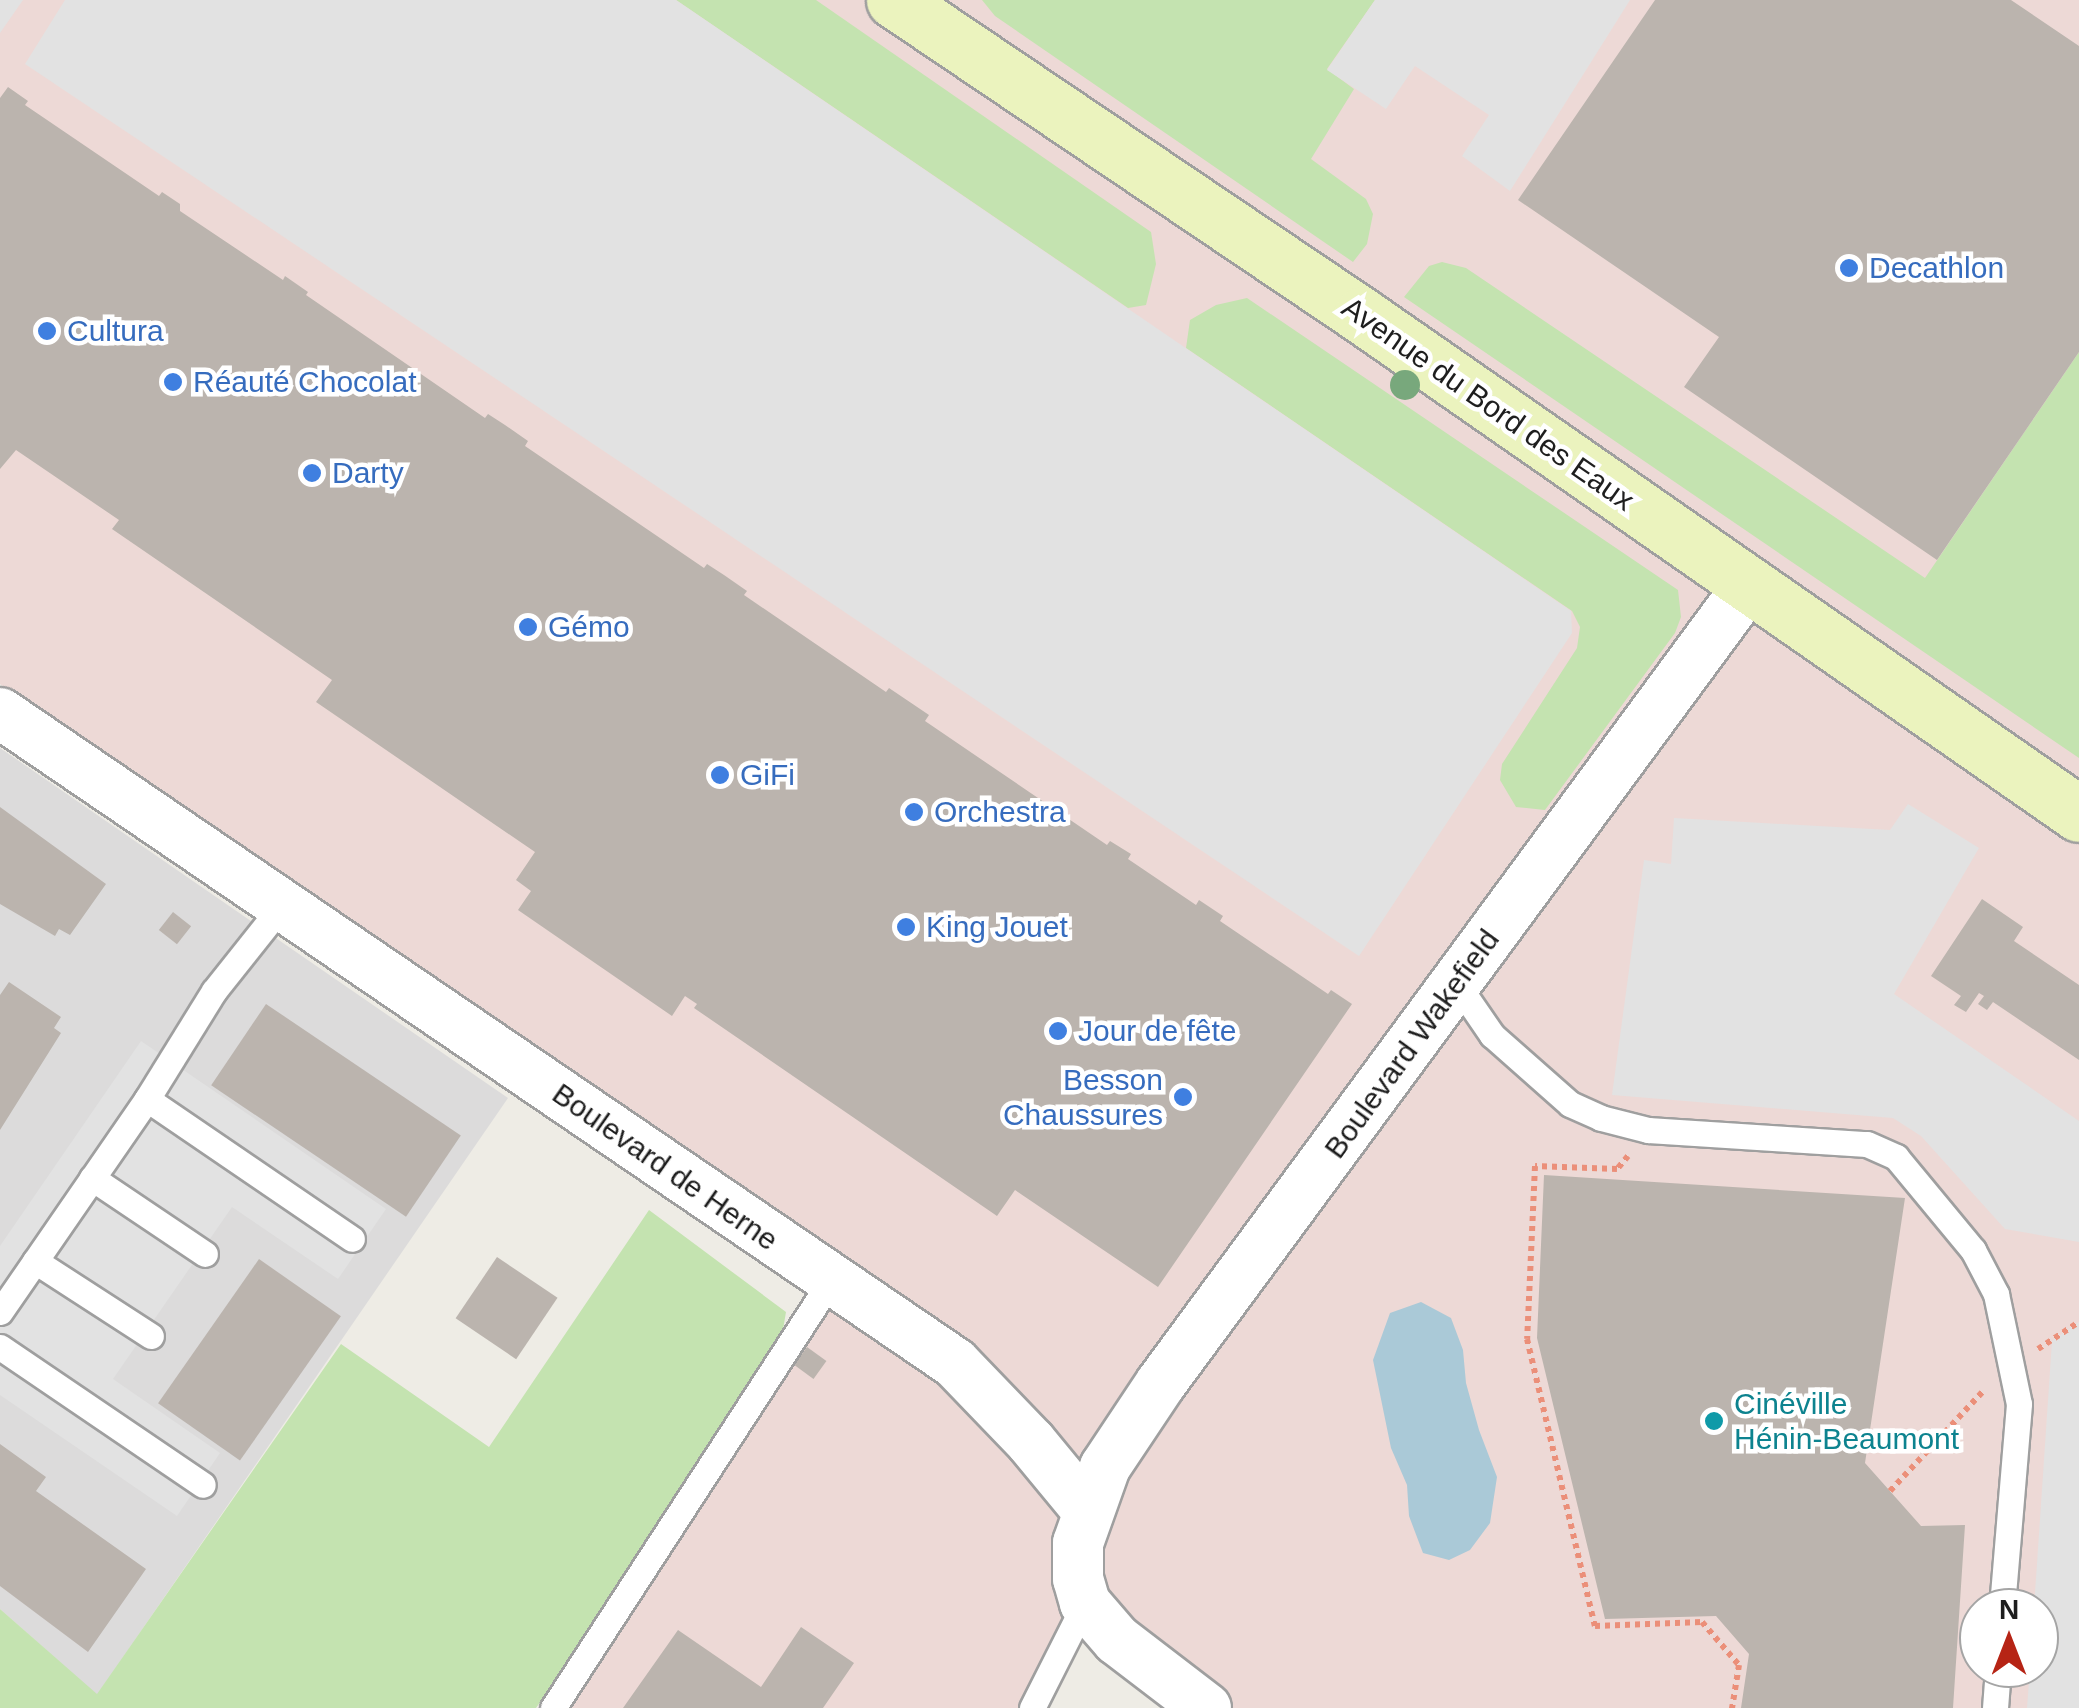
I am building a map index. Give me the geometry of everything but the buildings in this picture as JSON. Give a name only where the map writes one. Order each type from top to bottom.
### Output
[{"type":"street","name":"Avenue du Bord des Eaux","points":[[917,9],[2079,814]]},
{"type":"street","name":"Boulevard Wakefield","points":[[1087,1510],[1130,1426],[1749,585]]},
{"type":"street","name":"Boulevard de Herne","points":[[0,714],[284,903],[830,1282],[954,1363],[1031,1442],[1087,1510]]},
{"type":"street","points":[[1087,1510],[1078,1543],[1078,1579],[1085,1604],[1116,1640],[1206,1708]]},
{"type":"lane","points":[[0,1312],[147,1099],[214,991],[284,903]]},
{"type":"lane","points":[[1458,984],[1492,1034],[1570,1104],[1648,1130],[1867,1144],[1896,1157],[1973,1250],[1996,1294],[2019,1404],[2004,1588]]},
{"type":"lane","points":[[147,1099],[352,1239]]},
{"type":"lane","points":[[92,1178],[205,1254]]},
{"type":"lane","points":[[35,1261],[151,1336]]},
{"type":"lane","points":[[554,1708],[830,1282]]},
{"type":"lane","points":[[0,1347],[203,1486]]},
{"type":"lane","points":[[1032,1708],[1085,1604]]},
{"type":"path","points":[[1648,1130],[1618,1170],[1536,1166],[1527,1339],[1595,1626],[1702,1622],[1739,1664],[1732,1708]]},
{"type":"path","points":[[1890,1492],[2008,1365],[2079,1322]]},
{"type":"shaded area","points":[[0,0],[2079,0],[2079,1708],[1206,1708],[1085,1604],[1032,1708],[553,1708],[829,1282],[0,684]]},
{"type":"shaded area","points":[[0,0],[23,0],[0,33]]},
{"type":"shaded area","points":[[65,0],[676,0],[1571,611],[1572,633],[1359,956],[25,64]]},
{"type":"shaded area","points":[[1375,0],[1630,0],[1510,191],[1462,156],[1489,115],[1415,66],[1386,109],[1327,70]]},
{"type":"shaded area","points":[[0,748],[508,1098],[97,1695],[0,1609]]},
{"type":"shaded area","points":[[1908,804],[1979,848],[1894,994],[2079,1121],[2079,1242],[2005,1229],[1921,1136],[1893,1118],[1612,1095],[1644,860],[1671,864],[1674,818],[1890,830]]},
{"type":"shaded area","points":[[141,1041],[386,1209],[338,1279],[232,1207],[113,1379],[220,1453],[177,1516],[0,1395],[0,1246]]},
{"type":"shaded area","points":[[2079,1322],[2079,1708],[2027,1708],[2028,1688],[2059,1688],[2059,1588],[2035,1588],[2052,1341]]},
{"type":"green space","points":[[676,0],[816,0],[1151,232],[1156,264],[1146,305],[1128,308]]},
{"type":"green space","points":[[982,0],[1375,0],[1327,69],[1354,89],[1311,159],[1366,199],[1373,214],[1367,244],[1353,262],[995,16]]},
{"type":"green space","points":[[1442,262],[1466,268],[1925,578],[2079,352],[2079,758],[1404,297],[1429,266]]},
{"type":"green space","points":[[1247,298],[1678,590],[1681,617],[1675,633],[1545,810],[1516,807],[1500,780],[1502,764],[1577,648],[1580,627],[1572,611],[1186,348],[1190,320],[1216,305]]},
{"type":"green space","points":[[649,1210],[786,1312],[777,1365],[536,1708],[0,1708],[0,1609],[97,1694],[341,1344],[489,1447]]},
{"type":"water","points":[[1421,1302],[1451,1318],[1463,1350],[1466,1383],[1479,1430],[1497,1477],[1490,1523],[1470,1550],[1449,1560],[1423,1553],[1409,1516],[1407,1485],[1391,1448],[1373,1360],[1390,1313]]},
{"type":"place","name":"Decathlon","points":[[1849,268]]},
{"type":"place","name":"Cultura","points":[[47,331]]},
{"type":"place","name":"Réauté Chocolat","points":[[173,382]]},
{"type":"place","name":"Darty","points":[[312,473]]},
{"type":"place","name":"Gémo","points":[[528,627]]},
{"type":"place","name":"GiFi","points":[[720,775]]},
{"type":"place","name":"Orchestra","points":[[914,812]]},
{"type":"place","name":"King Jouet","points":[[906,927]]},
{"type":"place","name":"Jour de fête","points":[[1058,1031]]},
{"type":"place","name":"Besson Chaussures","points":[[1183,1097]]},
{"type":"place","name":"Cinéville Hénin-Beaumont","points":[[1714,1421]]}]
